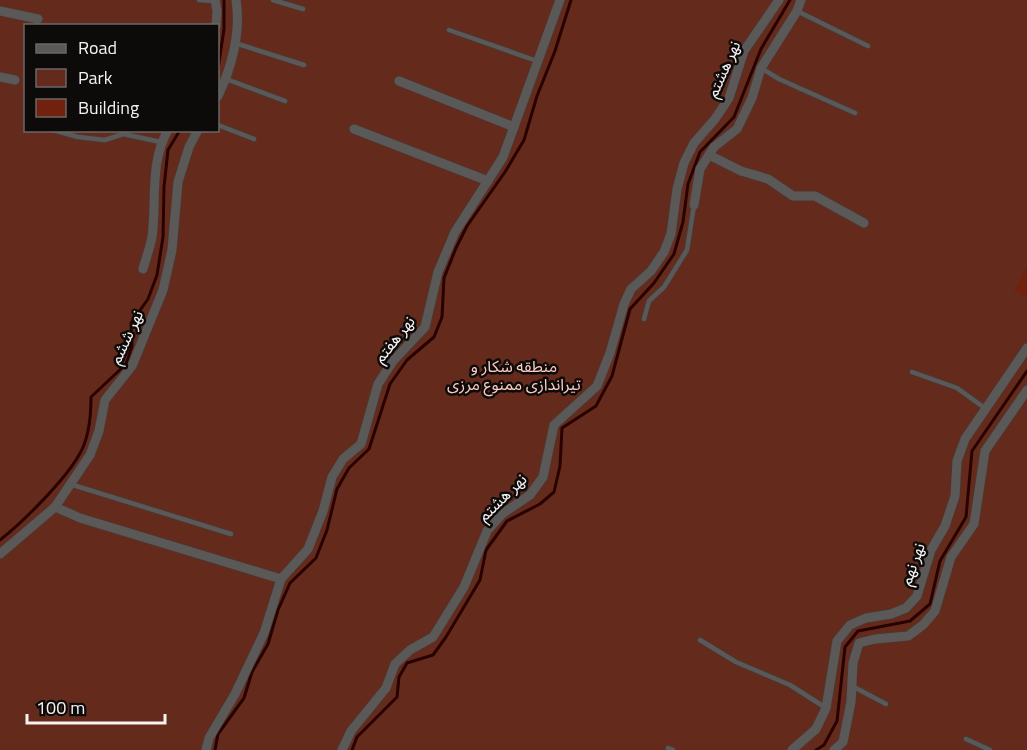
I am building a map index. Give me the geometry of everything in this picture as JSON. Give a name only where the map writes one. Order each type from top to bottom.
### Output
[{"type":"street","points":[[215,0],[216,24]]},
{"type":"street","points":[[219,94],[226,79],[235,43],[237,0]]},
{"type":"street","name":"نهر هفتم","points":[[206,750],[209,738],[235,694],[264,633],[281,579],[308,549],[323,511],[332,477],[343,459],[361,444],[378,384],[393,361],[426,327],[438,272],[455,232],[503,157],[560,0]]},
{"type":"street","name":"نهر هشتم","points":[[342,750],[351,731],[386,688],[394,664],[410,650],[433,637],[464,587],[487,531],[502,514],[530,495],[543,477],[554,425],[597,386],[631,289],[651,271],[664,252],[671,234],[677,189],[684,163],[694,143],[715,119],[729,98],[744,51],[779,0]]},
{"type":"street","points":[[694,205],[700,170],[714,147],[737,129],[752,98],[762,68],[797,11],[801,0]]},
{"type":"street","points":[[0,11],[38,19]]},
{"type":"street","points":[[0,77],[15,80]]},
{"type":"street","points":[[399,81],[514,127]]},
{"type":"street","points":[[354,129],[489,181]]},
{"type":"street","points":[[144,269],[152,237],[156,167],[161,142],[167,132]]},
{"type":"street","name":"نهر ششم","points":[[0,554],[55,507],[90,455],[99,430],[105,400],[132,366],[163,290],[172,250],[178,182],[189,147],[197,132]]},
{"type":"street","points":[[709,156],[741,171],[768,179],[794,196],[814,196],[864,223]]},
{"type":"street","name":"نهر نهم","points":[[792,750],[816,729],[826,708],[837,640],[850,625],[866,618],[891,614],[906,608],[917,596],[931,550],[945,526],[955,496],[957,461],[965,440],[1027,348]]},
{"type":"street","points":[[834,750],[843,742],[852,686],[853,663],[859,644],[874,639],[908,636],[923,625],[935,611],[951,557],[974,524],[985,451],[1027,390]]},
{"type":"street","points":[[55,507],[80,518],[281,579]]},
{"type":"lane","points":[[198,0],[215,0]]},
{"type":"lane","points":[[273,0],[303,9]]},
{"type":"lane","points":[[797,11],[868,46]]},
{"type":"lane","points":[[449,30],[538,62]]},
{"type":"lane","points":[[235,43],[304,65]]},
{"type":"lane","points":[[762,68],[779,79],[855,113]]},
{"type":"lane","points":[[226,79],[285,101]]},
{"type":"lane","points":[[219,124],[254,139]]},
{"type":"lane","points":[[63,132],[105,140],[123,134],[161,142]]},
{"type":"lane","points":[[644,319],[649,301],[664,287],[687,250],[694,205]]},
{"type":"lane","points":[[912,372],[957,388],[986,409]]},
{"type":"lane","points":[[70,484],[231,534]]},
{"type":"lane","points":[[700,640],[736,662],[790,685],[826,708]]},
{"type":"lane","points":[[852,686],[886,704]]},
{"type":"lane","points":[[966,739],[990,750]]},
{"type":"green space","name":"منطقه شکار و تیراندازی ممنوع مرزی","points":[[0,0],[1027,0],[1027,750],[0,750]]},
{"type":"building","points":[[1027,266],[1027,298],[1014,291]]},
{"type":"waterway","points":[[219,62],[224,29],[224,0]]},
{"type":"waterway","points":[[215,750],[218,734],[244,698],[252,672],[268,644],[278,610],[290,583],[316,558],[327,530],[337,489],[349,468],[369,449],[390,384],[407,360],[434,337],[442,317],[444,278],[456,248],[467,226],[505,172],[524,140],[571,0]]},
{"type":"waterway","points":[[352,750],[357,737],[397,697],[399,677],[407,663],[433,655],[446,637],[480,580],[486,550],[507,521],[540,504],[554,492],[560,466],[562,428],[596,406],[612,376],[630,309],[654,283],[674,254],[683,222],[688,184],[700,152],[734,117],[761,49],[790,0]]},
{"type":"waterway","points":[[0,540],[43,500],[73,465],[87,434],[91,397],[126,364],[132,346],[131,323],[148,299],[157,275],[163,237],[164,187],[168,150],[179,132]]},
{"type":"waterway","points":[[816,750],[824,745],[837,721],[845,647],[858,631],[910,621],[930,604],[940,561],[966,517],[972,451],[1027,371]]}]
